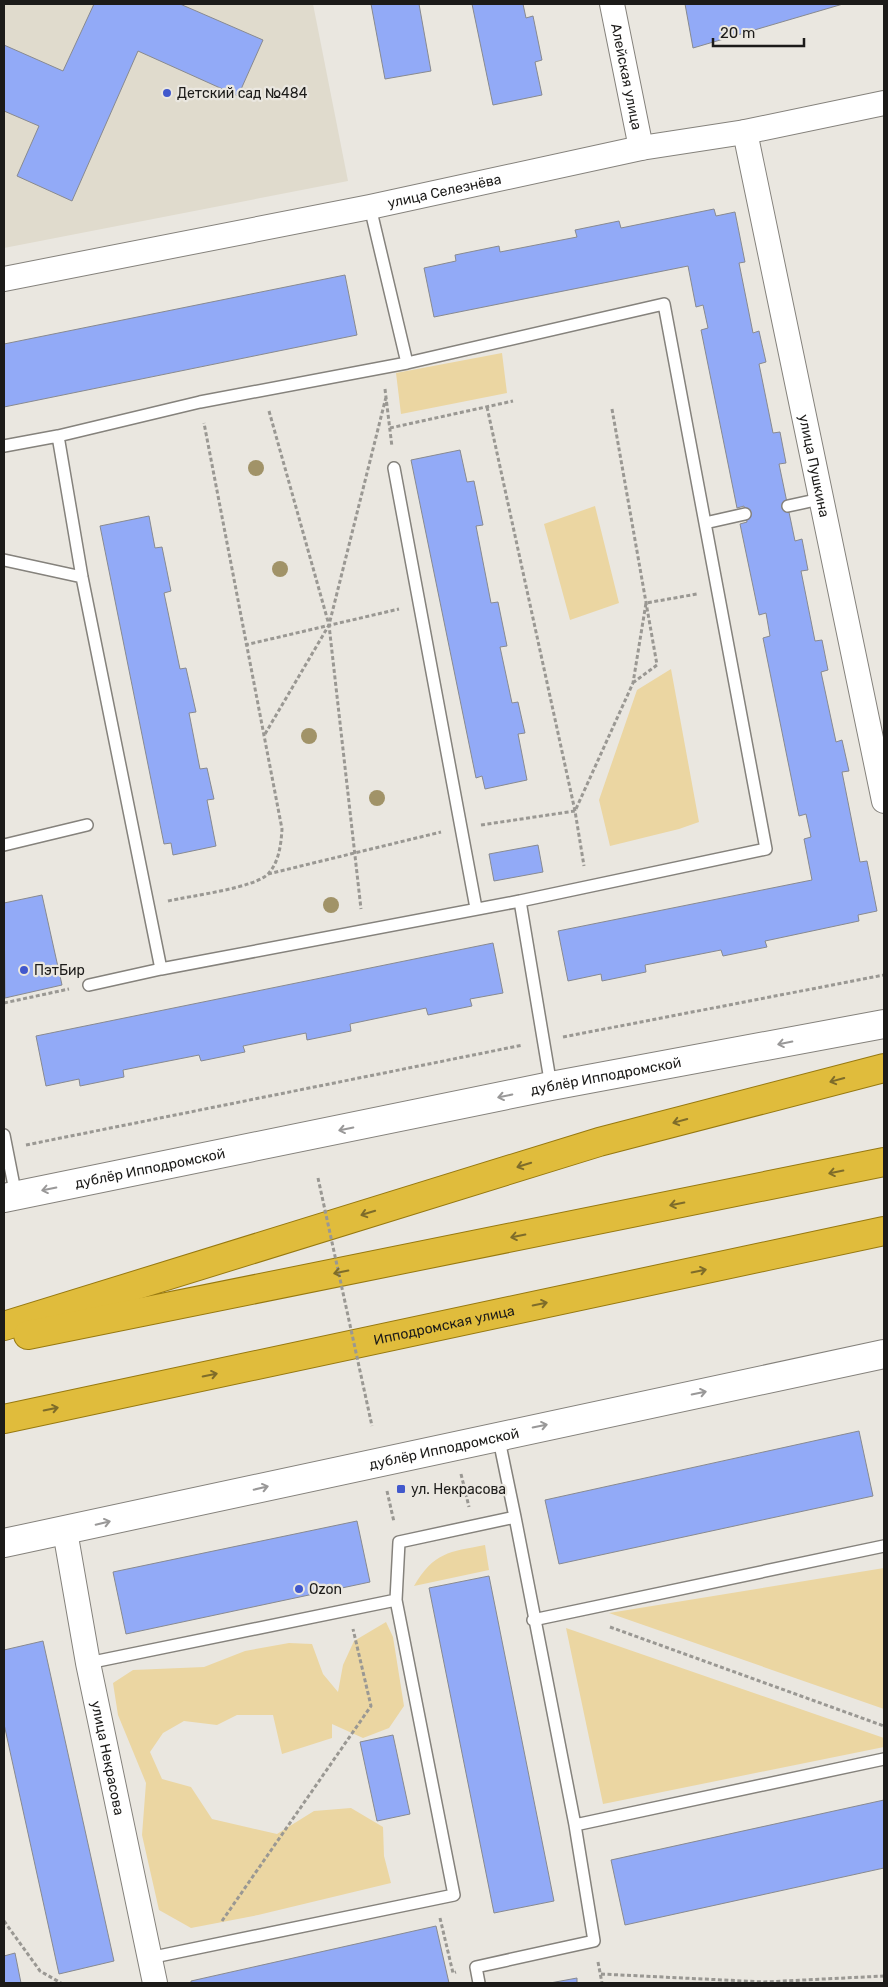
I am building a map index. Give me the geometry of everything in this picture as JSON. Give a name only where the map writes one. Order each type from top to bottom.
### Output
[{"type":"highway","points":[[4,1326],[599,1142],[884,1068]]},
{"type":"highway","points":[[4,1340],[884,1162]]},
{"type":"highway","name":"Ипподромская улица","points":[[4,1419],[884,1231]]},
{"type":"street","name":"Алейская улица","points":[[612,4],[641,148]]},
{"type":"street","name":"улица Селезнёва","points":[[4,279],[370,207],[641,148],[745,132],[884,103]]},
{"type":"street","name":"улица Пушкина","points":[[745,132],[884,801]]},
{"type":"street","name":"дублёр Ипподромской","points":[[10,1197],[551,1086],[884,1024]]},
{"type":"street","name":"дублёр Ипподромской","points":[[4,1544],[498,1435],[884,1354]]},
{"type":"street","name":"улица Некрасова","points":[[65,1532],[88,1663],[154,1983]]},
{"type":"lane","points":[[370,207],[407,363]]},
{"type":"lane","points":[[4,446],[58,436],[200,402],[407,363],[664,304],[766,849],[587,889],[476,908],[88,984]]},
{"type":"lane","points":[[58,436],[82,577],[161,969]]},
{"type":"lane","points":[[394,468],[476,908]]},
{"type":"lane","points":[[788,506],[820,499]]},
{"type":"lane","points":[[704,523],[745,514]]},
{"type":"lane","points":[[4,560],[82,577]]},
{"type":"lane","points":[[4,845],[87,825]]},
{"type":"lane","points":[[520,901],[551,1086]]},
{"type":"lane","points":[[4,1135],[10,1197]]},
{"type":"lane","points":[[479,1983],[476,1967],[594,1941],[575,1825],[498,1435]]},
{"type":"lane","points":[[149,1958],[454,1895],[396,1600],[398,1542],[515,1517]]},
{"type":"lane","points":[[533,1620],[884,1546]]},
{"type":"lane","points":[[88,1663],[348,1612],[396,1600]]},
{"type":"lane","points":[[575,1825],[884,1759]]},
{"type":"path","points":[[380,368],[386,397],[394,468]]},
{"type":"path","points":[[264,390],[329,625],[364,930]]},
{"type":"path","points":[[264,735],[329,625],[386,397]]},
{"type":"path","points":[[390,428],[513,401]]},
{"type":"path","points":[[200,402],[245,645],[282,829],[280,852],[268,874]]},
{"type":"path","points":[[487,406],[575,811],[587,889]]},
{"type":"path","points":[[612,409],[657,665],[633,683]]},
{"type":"path","points":[[646,603],[718,591]]},
{"type":"path","points":[[575,811],[633,683],[646,603]]},
{"type":"path","points":[[245,645],[420,606]]},
{"type":"path","points":[[148,904],[253,884],[268,874],[461,828],[575,811]]},
{"type":"path","points":[[6,1149],[543,1041],[884,975]]},
{"type":"path","points":[[4,1003],[88,984]]},
{"type":"path","points":[[318,1178],[372,1426]]},
{"type":"path","points":[[385,1483],[398,1542]]},
{"type":"path","points":[[204,1946],[371,1706],[348,1612]]},
{"type":"path","points":[[570,1612],[884,1726]]},
{"type":"path","points":[[436,1899],[452,1972],[476,1967]]},
{"type":"path","points":[[4,1921],[40,1972],[61,1983]]},
{"type":"path","points":[[601,1974],[764,1982],[884,1976]]},
{"type":"shaded area","name":"Детский сад №484","points":[[4,4],[313,4],[348,181],[4,248]]},
{"type":"shaded area","points":[[502,353],[507,393],[401,414],[396,373]]},
{"type":"shaded area","points":[[595,506],[619,603],[570,620],[544,524]]},
{"type":"shaded area","points":[[671,669],[699,822],[679,829],[610,846],[599,800],[637,690]]},
{"type":"shaded area","points":[[485,1545],[489,1570],[414,1586],[428,1566],[443,1555]]},
{"type":"shaded area","points":[[884,1568],[884,1709],[609,1613]]},
{"type":"shaded area","points":[[386,1622],[393,1637],[404,1706],[389,1728],[363,1738],[332,1724],[332,1738],[282,1754],[273,1715],[237,1715],[217,1725],[184,1721],[163,1733],[150,1752],[162,1779],[191,1787],[212,1819],[277,1834],[314,1811],[351,1808],[383,1827],[384,1856],[391,1883],[258,1915],[191,1928],[159,1910],[142,1835],[146,1783],[118,1715],[113,1683],[133,1670],[204,1667],[245,1651],[289,1643],[312,1644],[323,1674],[338,1692],[343,1665],[354,1641]]},
{"type":"shaded area","points":[[566,1628],[884,1738],[884,1747],[603,1804]]},
{"type":"building","points":[[94,4],[180,4],[263,40],[238,96],[138,51],[72,201],[17,176],[39,126],[4,111],[4,45],[63,71]]},
{"type":"building","points":[[371,4],[419,4],[431,71],[385,79]]},
{"type":"building","points":[[472,4],[523,4],[526,18],[533,16],[542,60],[535,62],[542,95],[493,105]]},
{"type":"building","points":[[685,4],[843,4],[693,48]]},
{"type":"building","points":[[714,209],[716,216],[735,212],[745,262],[739,263],[753,333],[759,331],[766,362],[759,364],[773,433],[780,432],[786,463],[779,464],[795,541],[802,539],[808,570],[801,571],[815,641],[822,640],[828,670],[821,672],[836,742],[842,740],[849,771],[842,772],[860,862],[867,861],[877,911],[858,915],[859,921],[765,941],[767,947],[723,956],[721,950],[645,965],[646,972],[602,981],[601,974],[568,981],[558,931],[812,880],[804,839],[811,837],[806,814],[799,816],[763,638],[770,636],[766,613],[759,615],[740,524],[747,522],[744,506],[737,508],[701,330],[708,328],[703,305],[696,307],[688,266],[434,317],[424,268],[456,261],[455,255],[499,246],[500,252],[577,237],[575,230],[619,221],[621,228]]},
{"type":"building","points":[[345,275],[357,335],[4,407],[4,344]]},
{"type":"building","points":[[460,450],[467,482],[474,481],[483,525],[476,526],[491,603],[498,602],[507,646],[500,647],[512,703],[518,702],[525,733],[518,734],[527,780],[485,789],[482,776],[476,778],[411,460]]},
{"type":"building","points":[[149,516],[155,548],[162,547],[171,591],[164,593],[180,669],[186,668],[196,712],[189,713],[200,769],[207,768],[214,799],[207,800],[216,846],[173,855],[171,843],[164,844],[100,526]]},
{"type":"building","points":[[538,845],[543,872],[494,881],[489,854]]},
{"type":"building","points":[[42,895],[62,985],[5,998],[4,903]]},
{"type":"building","points":[[493,943],[503,993],[470,999],[472,1006],[428,1015],[426,1008],[350,1024],[351,1031],[307,1040],[306,1033],[243,1046],[245,1052],[201,1061],[199,1055],[123,1070],[124,1077],[80,1086],[79,1079],[46,1086],[36,1036]]},
{"type":"building","points":[[859,1431],[873,1496],[559,1564],[545,1500]]},
{"type":"building","points":[[357,1521],[370,1582],[126,1634],[113,1572]]},
{"type":"building","points":[[489,1576],[554,1901],[494,1913],[429,1588]]},
{"type":"building","points":[[43,1641],[114,1961],[59,1974],[4,1724],[4,1650]]},
{"type":"building","points":[[393,1735],[410,1814],[377,1821],[360,1742]]},
{"type":"building","points":[[884,1800],[884,1868],[625,1925],[611,1860]]},
{"type":"building","points":[[436,1926],[449,1983],[191,1983],[191,1981]]},
{"type":"building","points":[[15,1953],[21,1983],[4,1983],[4,1956]]},
{"type":"building","points":[[577,1978],[577,1983],[550,1983]]},
{"type":"place","name":"Детский сад №484","points":[[167,93]]},
{"type":"place","name":"ПэтБир","points":[[24,970]]},
{"type":"place","name":"ул. Некрасова","points":[[401,1489]]},
{"type":"place","name":"Ozon","points":[[299,1589]]}]
